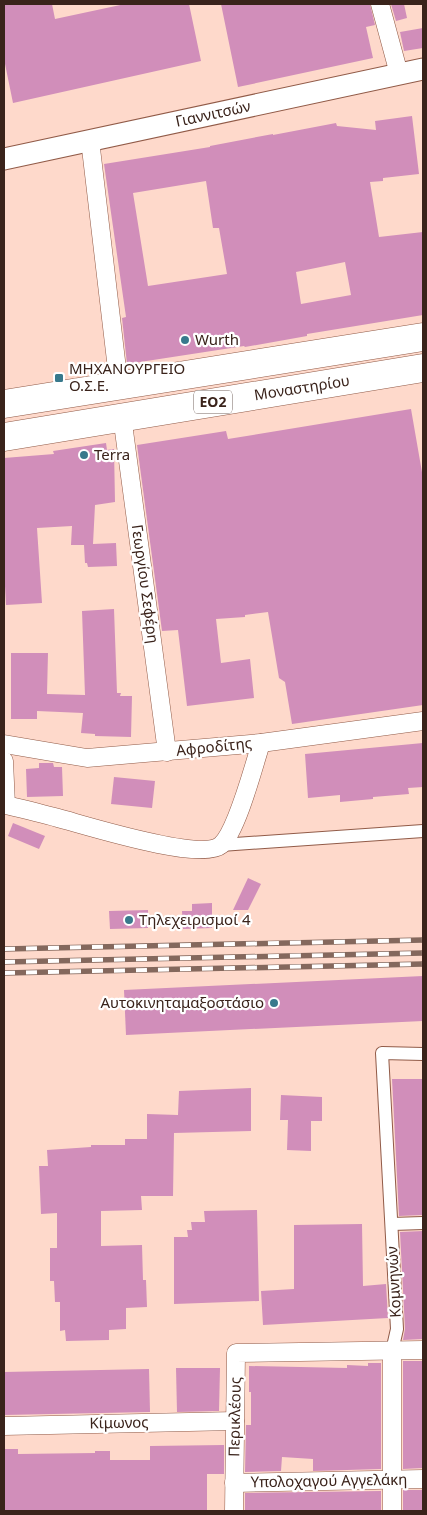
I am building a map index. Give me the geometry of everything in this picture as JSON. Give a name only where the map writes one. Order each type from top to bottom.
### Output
[{"type":"main road","name":"Μοναστηρίου","points":[[4,404],[423,337]]},
{"type":"main road","name":"Μοναστηρίου","points":[[4,437],[122,416],[423,368]]},
{"type":"street","points":[[380,4],[398,74]]},
{"type":"street","name":"Γιαννιτσών","points":[[4,159],[423,69]]},
{"type":"street","points":[[90,140],[119,386]]},
{"type":"street","name":"Γεωργίου Σεφέρη","points":[[122,416],[167,752]]},
{"type":"street","name":"Αφροδίτης","points":[[4,744],[84,758],[261,742],[423,721]]},
{"type":"street","points":[[4,761],[6,805],[167,846],[206,850],[214,849],[221,845],[226,838],[236,818],[261,742]]},
{"type":"street","points":[[221,845],[423,831]]},
{"type":"street","name":"Κομνηνών","points":[[392,1511],[392,1351],[397,1329],[382,1053],[423,1054]]},
{"type":"street","points":[[392,1224],[423,1223]]},
{"type":"street","points":[[392,1351],[423,1350]]},
{"type":"street","name":"Περικλέους","points":[[234,1511],[236,1353],[392,1351]]},
{"type":"street","name":"Κίμωνος","points":[[4,1426],[235,1421]]},
{"type":"street","name":"Υπολοχαγού Αγγελάκη","points":[[234,1483],[423,1479]]},
{"type":"building","points":[[4,4],[52,4],[55,19],[125,4],[189,4],[201,61],[13,103],[4,59]]},
{"type":"building","points":[[221,4],[370,4],[375,25],[366,27],[373,58],[238,87]]},
{"type":"building","points":[[391,4],[404,4],[407,18],[396,21]]},
{"type":"building","points":[[423,28],[423,48],[404,51],[400,32]]},
{"type":"building","points":[[412,116],[419,174],[383,178],[383,181],[370,182],[379,237],[423,232],[423,315],[307,334],[307,336],[245,347],[127,364],[122,318],[126,317],[104,164],[210,147],[336,123],[337,126],[376,130],[375,121]],"holes":[[[206,181],[213,228],[219,228],[227,274],[148,286],[133,193]],[[345,262],[351,295],[301,304],[296,272]]]},
{"type":"building","points":[[411,409],[423,478],[423,705],[292,724],[285,682],[279,678],[268,612],[245,615],[245,617],[216,619],[221,663],[250,659],[254,698],[187,706],[178,630],[162,631],[137,445],[226,431],[228,439]]},
{"type":"building","points":[[106,443],[107,450],[114,449],[115,502],[95,505],[93,544],[116,543],[117,566],[88,567],[87,563],[85,563],[84,545],[71,545],[72,526],[37,528],[42,603],[6,605],[4,458],[54,454],[53,451]]},
{"type":"building","points":[[114,609],[117,693],[121,693],[120,696],[132,696],[131,737],[95,736],[95,734],[81,733],[83,713],[37,711],[37,719],[11,719],[11,653],[48,653],[47,694],[85,695],[82,611]]},
{"type":"building","points":[[423,743],[423,787],[408,788],[409,794],[340,802],[340,795],[308,798],[305,754]]},
{"type":"building","points":[[39,763],[53,763],[54,767],[62,767],[63,796],[27,797],[26,769],[39,768]]},
{"type":"building","points":[[114,777],[155,781],[152,808],[111,804]]},
{"type":"building","points":[[13,823],[45,836],[39,849],[8,836]]},
{"type":"building","points":[[248,878],[261,884],[248,910],[233,910]]},
{"type":"building","points":[[212,903],[212,928],[183,929],[182,911],[192,911],[192,904]]},
{"type":"building","name":"Τηλεχειρισμοί 4","points":[[148,910],[148,928],[110,929],[109,911]]},
{"type":"building","name":"Αυτοκινηταμαξοστάσιο","points":[[423,976],[423,1021],[126,1035],[124,990]]},
{"type":"building","points":[[392,1079],[423,1079],[423,1215],[399,1216]]},
{"type":"building","points":[[251,1088],[251,1131],[174,1133],[173,1196],[141,1196],[142,1210],[101,1211],[101,1246],[142,1245],[143,1280],[146,1280],[147,1307],[126,1308],[126,1329],[109,1330],[109,1340],[66,1341],[65,1330],[60,1331],[60,1302],[55,1302],[54,1281],[50,1281],[50,1248],[57,1248],[57,1213],[41,1214],[39,1166],[48,1166],[47,1150],[91,1147],[91,1145],[125,1145],[125,1139],[147,1139],[147,1114],[178,1115],[179,1091]]},
{"type":"building","points":[[281,1095],[322,1097],[322,1121],[311,1121],[311,1151],[287,1150],[288,1120],[280,1120]]},
{"type":"building","points":[[257,1210],[259,1301],[174,1304],[174,1237],[188,1237],[187,1230],[192,1230],[191,1222],[205,1222],[204,1211]]},
{"type":"building","points":[[362,1224],[363,1286],[386,1284],[388,1318],[263,1325],[261,1291],[294,1289],[294,1225]]},
{"type":"building","points":[[423,1231],[423,1339],[403,1340],[405,1329],[400,1232]]},
{"type":"building","points":[[403,1361],[423,1361],[423,1468],[403,1469]]},
{"type":"building","points":[[368,1363],[381,1363],[381,1469],[313,1471],[313,1459],[282,1457],[281,1471],[245,1472],[246,1425],[251,1425],[249,1366],[347,1368],[347,1365],[368,1366]]},
{"type":"building","points":[[176,1368],[220,1368],[219,1411],[177,1412]]},
{"type":"building","points":[[149,1369],[150,1412],[4,1415],[4,1372]]},
{"type":"building","points":[[224,1445],[224,1474],[207,1474],[207,1511],[4,1511],[4,1449],[18,1449],[18,1454],[95,1453],[95,1451],[110,1451],[110,1460],[150,1460],[150,1446]]},
{"type":"building","points":[[403,1490],[423,1490],[423,1511],[403,1511]]},
{"type":"building","points":[[381,1491],[381,1511],[245,1511],[245,1493]]},
{"type":"railway","points":[[4,949],[423,940]]},
{"type":"railway","points":[[4,962],[423,953]]},
{"type":"railway","points":[[4,973],[423,964]]},
{"type":"place","name":"Wurth","points":[[185,340]]},
{"type":"place","name":"ΜΗΧΑΝΟΥΡΓΕΙΟ Ο.Σ.Ε.","points":[[59,378]]},
{"type":"place","name":"Terra","points":[[84,455]]},
{"type":"place","name":"Τηλεχειρισμοί 4","points":[[129,920]]},
{"type":"place","name":"Αυτοκινηταμαξοστάσιο","points":[[274,1003]]}]
